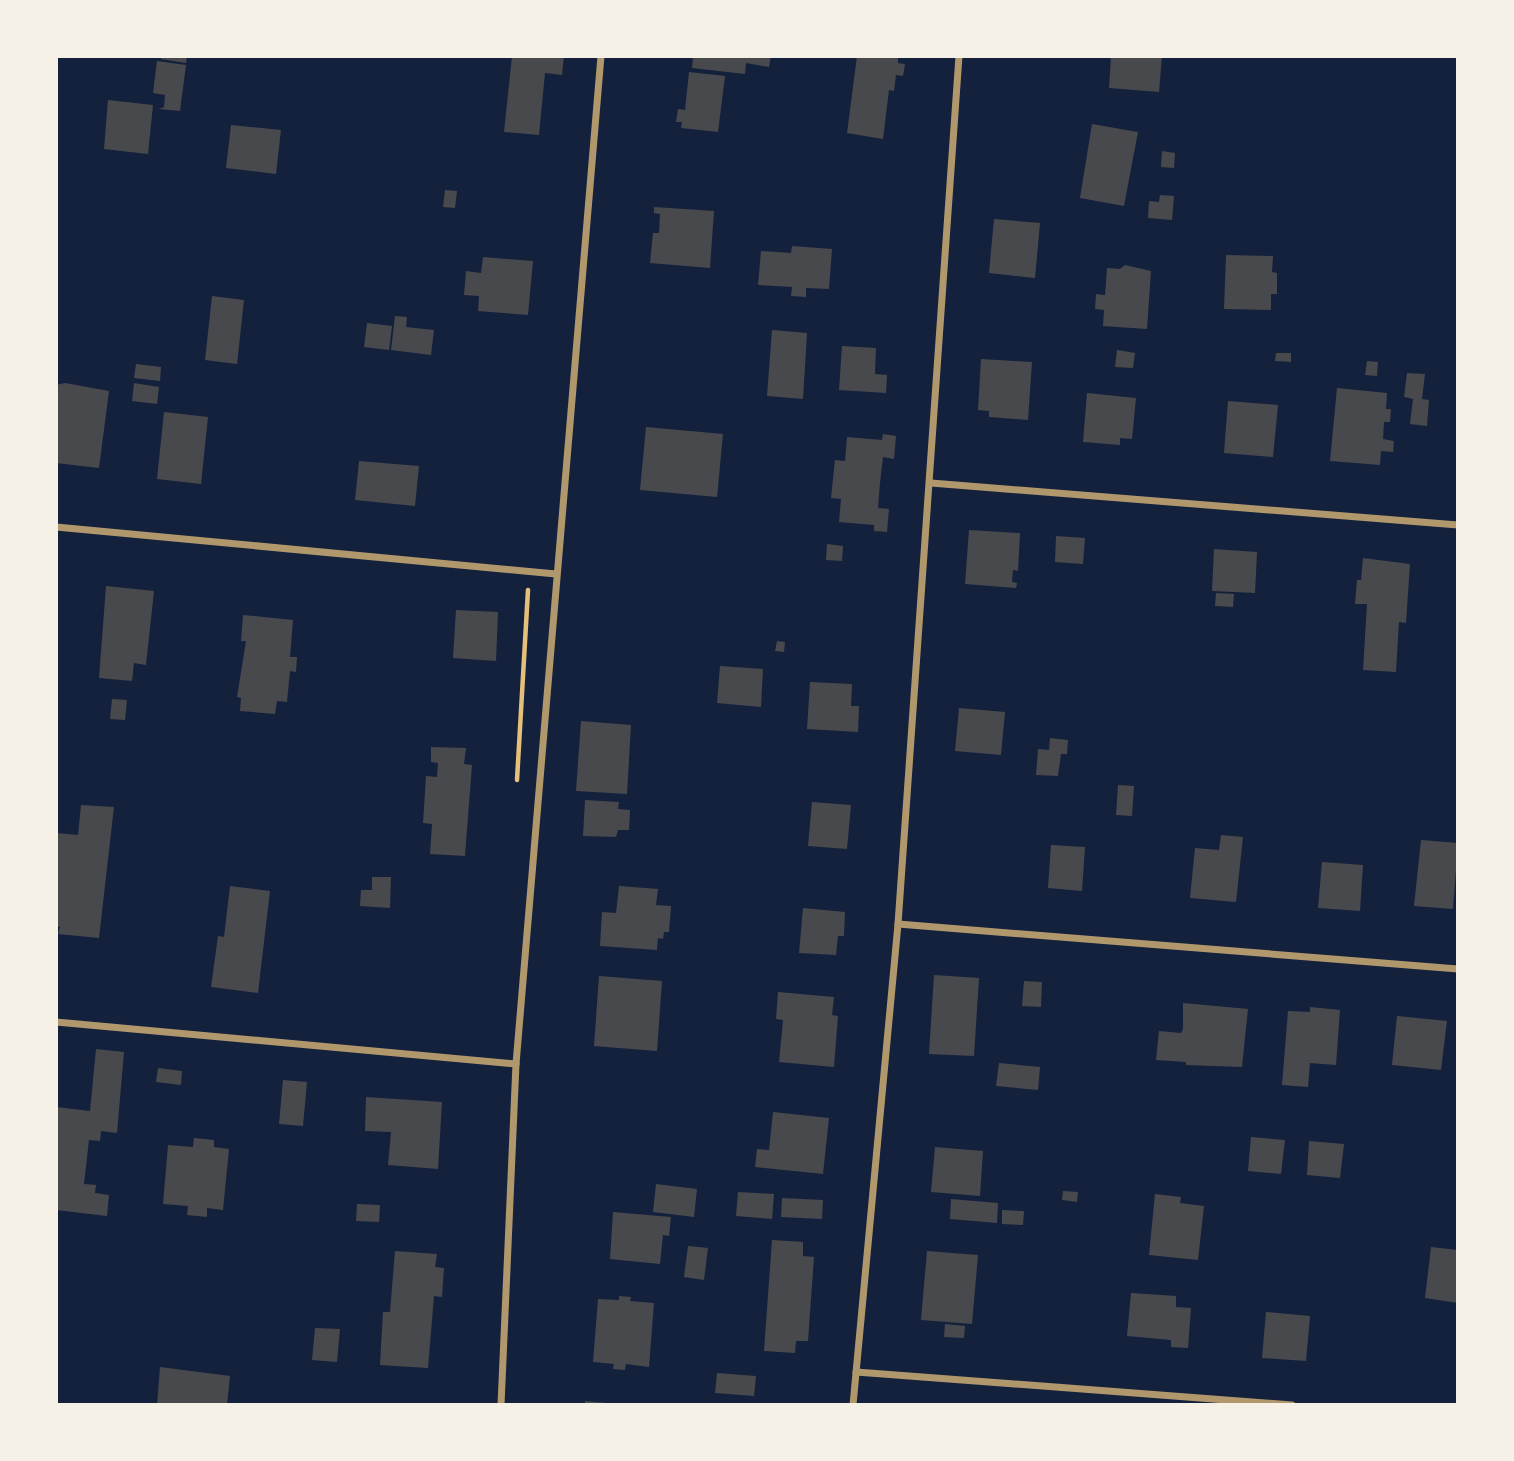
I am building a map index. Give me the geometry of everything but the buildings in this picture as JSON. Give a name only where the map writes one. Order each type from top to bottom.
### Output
[{"type":"street","points":[[501,1405],[516,1064],[601,56]]},
{"type":"street","points":[[853,1405],[898,924],[959,56]]},
{"type":"street","points":[[931,483],[1458,525]]},
{"type":"street","points":[[56,527],[556,574]]},
{"type":"street","points":[[898,924],[1458,969]]},
{"type":"street","points":[[56,1022],[516,1064]]},
{"type":"street","points":[[856,1372],[1292,1405]]},
{"type":"path","points":[[517,782],[528,587]]}]
